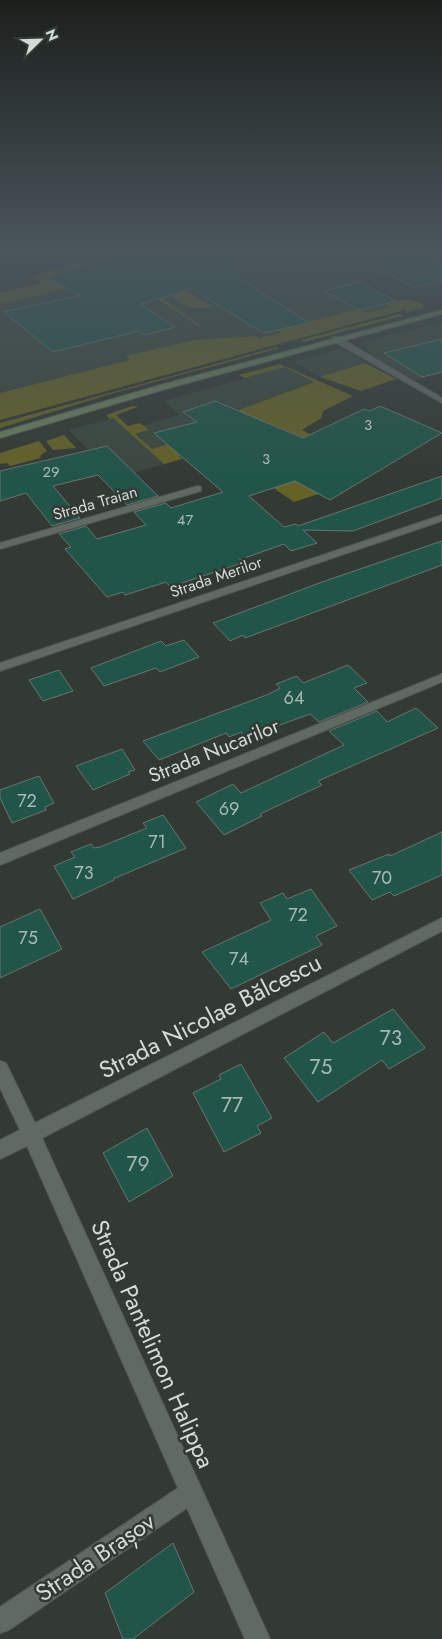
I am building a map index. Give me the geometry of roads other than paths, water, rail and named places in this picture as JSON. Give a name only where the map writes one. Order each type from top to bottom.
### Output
[{"type":"main road","points":[[0,435],[163,387],[377,328]]},
{"type":"street","points":[[336,339],[442,401]]},
{"type":"street","name":"Strada Traian","points":[[0,546],[198,489]]},
{"type":"street","name":"Strada Merilor","points":[[0,667],[442,518]]},
{"type":"street","name":"Strada Nucarilor","points":[[0,859],[442,678]]},
{"type":"street","name":"Strada Nicolae Bălcescu","points":[[0,1150],[442,924]]},
{"type":"street","name":"Strada Pantelimon Halippa","points":[[0,1069],[32,1134],[190,1493],[258,1639]]},
{"type":"street","name":"Strada Brașov","points":[[0,1621],[190,1493]]}]
